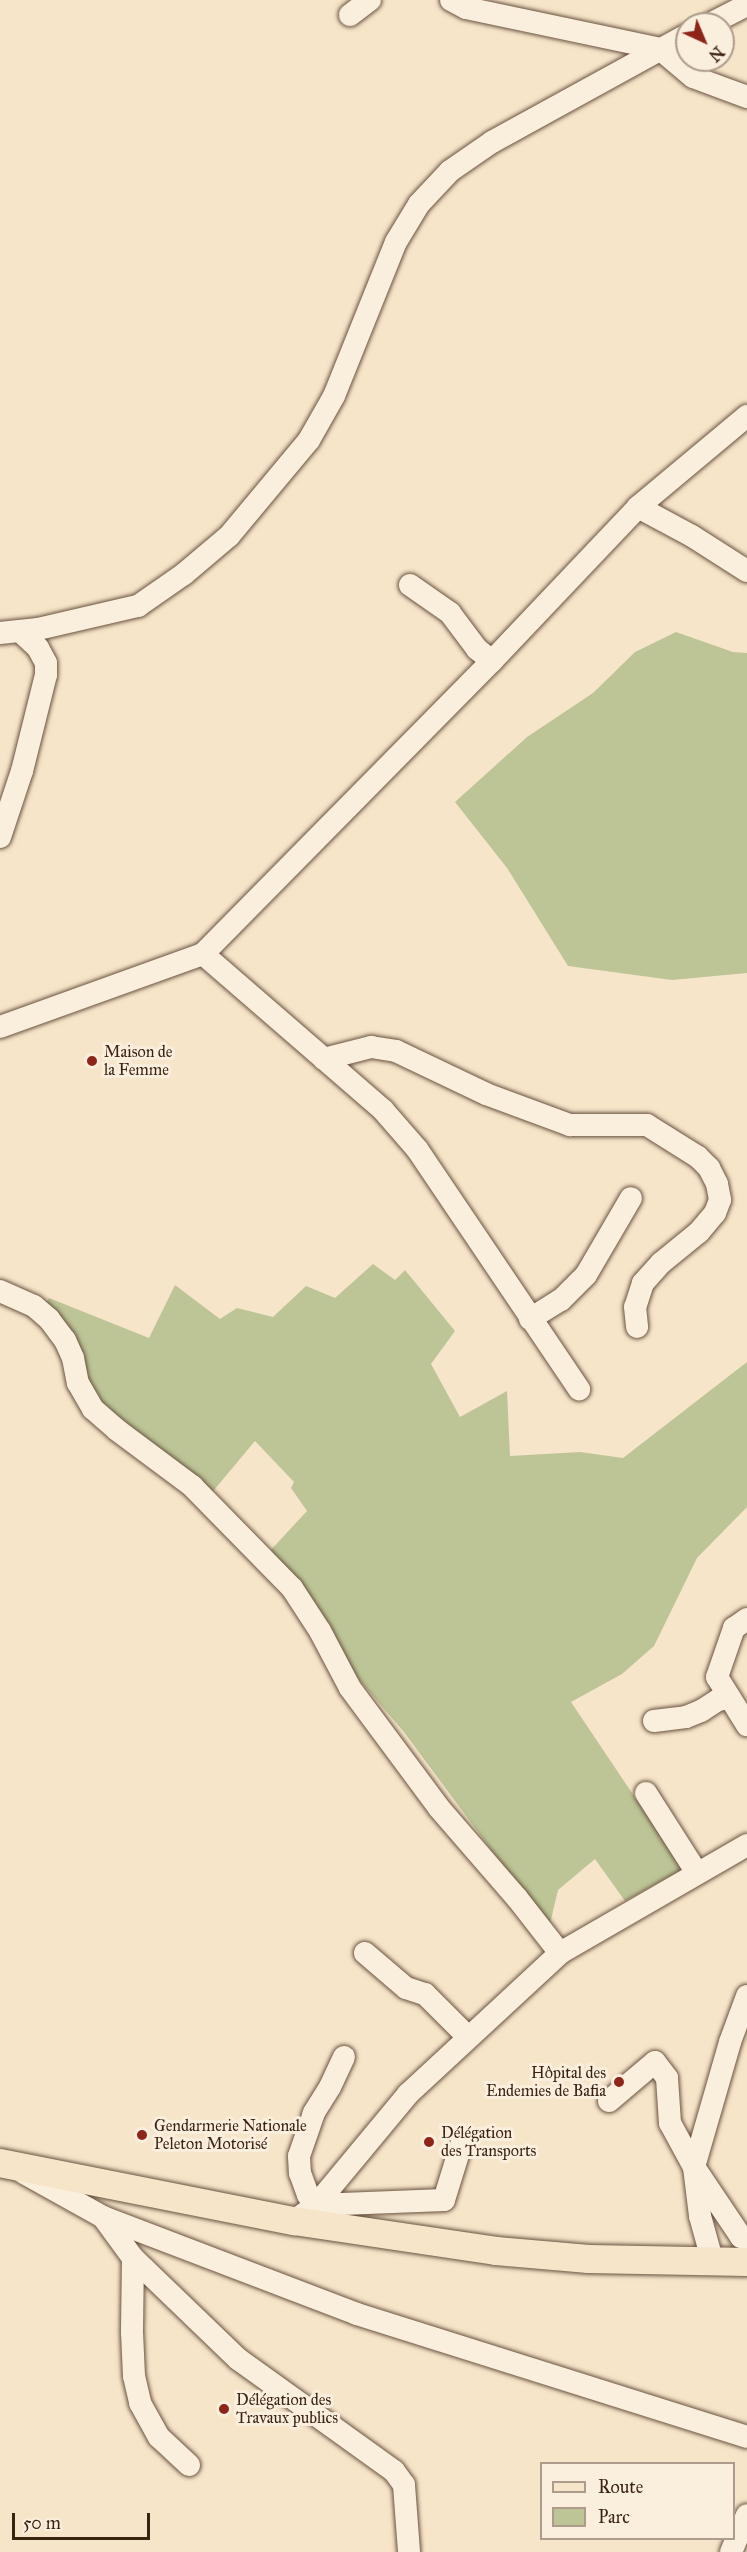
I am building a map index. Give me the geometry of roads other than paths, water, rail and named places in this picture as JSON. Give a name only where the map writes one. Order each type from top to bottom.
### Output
[{"type":"main road","points":[[3,2162],[305,2213],[496,2251],[589,2259],[747,2262]]},
{"type":"street","points":[[350,15],[370,0]]},
{"type":"street","points":[[451,0],[466,8],[660,49],[693,77],[747,97]]},
{"type":"street","points":[[733,12],[747,5]]},
{"type":"street","points":[[10,632],[138,606],[184,574],[229,536],[309,440],[329,405],[396,242],[419,204],[450,171],[492,142],[675,41]]},
{"type":"street","points":[[0,1027],[203,954],[492,661],[638,507],[747,416]]},
{"type":"street","points":[[638,507],[692,536],[747,572]]},
{"type":"street","points":[[410,585],[450,613],[477,649],[492,661]]},
{"type":"street","points":[[0,837],[22,771],[46,675],[46,663],[38,648],[10,632]]},
{"type":"street","points":[[203,954],[383,1110],[417,1149],[579,1389]]},
{"type":"street","points":[[324,1059],[371,1047],[396,1051],[486,1094],[570,1125],[647,1125],[698,1157],[713,1176],[720,1200],[715,1213],[699,1232],[661,1263],[643,1283],[635,1306],[637,1327]]},
{"type":"street","points":[[530,1319],[561,1300],[586,1275],[631,1198]]},
{"type":"street","points":[[0,1291],[34,1306],[49,1319],[65,1340],[73,1358],[78,1383],[93,1409],[117,1430],[192,1486],[292,1588],[320,1631],[350,1689],[439,1808],[545,1931],[560,1953]]},
{"type":"street","points":[[747,1619],[734,1628],[717,1677],[747,1725]]},
{"type":"street","points":[[654,1721],[686,1717],[702,1711],[717,1700],[730,1698]]},
{"type":"street","points":[[646,1793],[697,1873]]},
{"type":"street","points":[[305,2213],[408,2094],[467,2036],[560,1953],[747,1845]]},
{"type":"street","points":[[365,1953],[406,1988],[425,1994],[467,2036]]},
{"type":"street","points":[[713,2263],[700,2216],[694,2167],[730,2042],[747,1996]]},
{"type":"street","points":[[305,2213],[308,2195],[300,2172],[299,2156],[314,2113],[330,2087],[344,2057]]},
{"type":"street","points":[[609,2101],[655,2062],[667,2078],[670,2123],[694,2167],[741,2237],[747,2237]]},
{"type":"street","points":[[305,2213],[444,2200],[462,2142]]},
{"type":"street","points":[[3,2162],[103,2217],[357,2314],[747,2437]]},
{"type":"street","points":[[103,2217],[133,2258],[238,2359],[394,2471],[404,2485],[409,2552]]},
{"type":"street","points":[[133,2258],[134,2376],[140,2403],[159,2437],[189,2465]]},
{"type":"street","points":[[731,2552],[747,2516]]},
{"type":"place","name":"Maison de la Femme","points":[[92,1061]]},
{"type":"place","name":"Hôpital des Endemies de Bafia","points":[[619,2082]]},
{"type":"place","name":"Gendarmerie Nationale Peleton Motorisé","points":[[142,2135]]},
{"type":"place","name":"Délégation des Transports","points":[[429,2142]]},
{"type":"place","name":"Délégation des Travaux publics","points":[[224,2409]]}]
